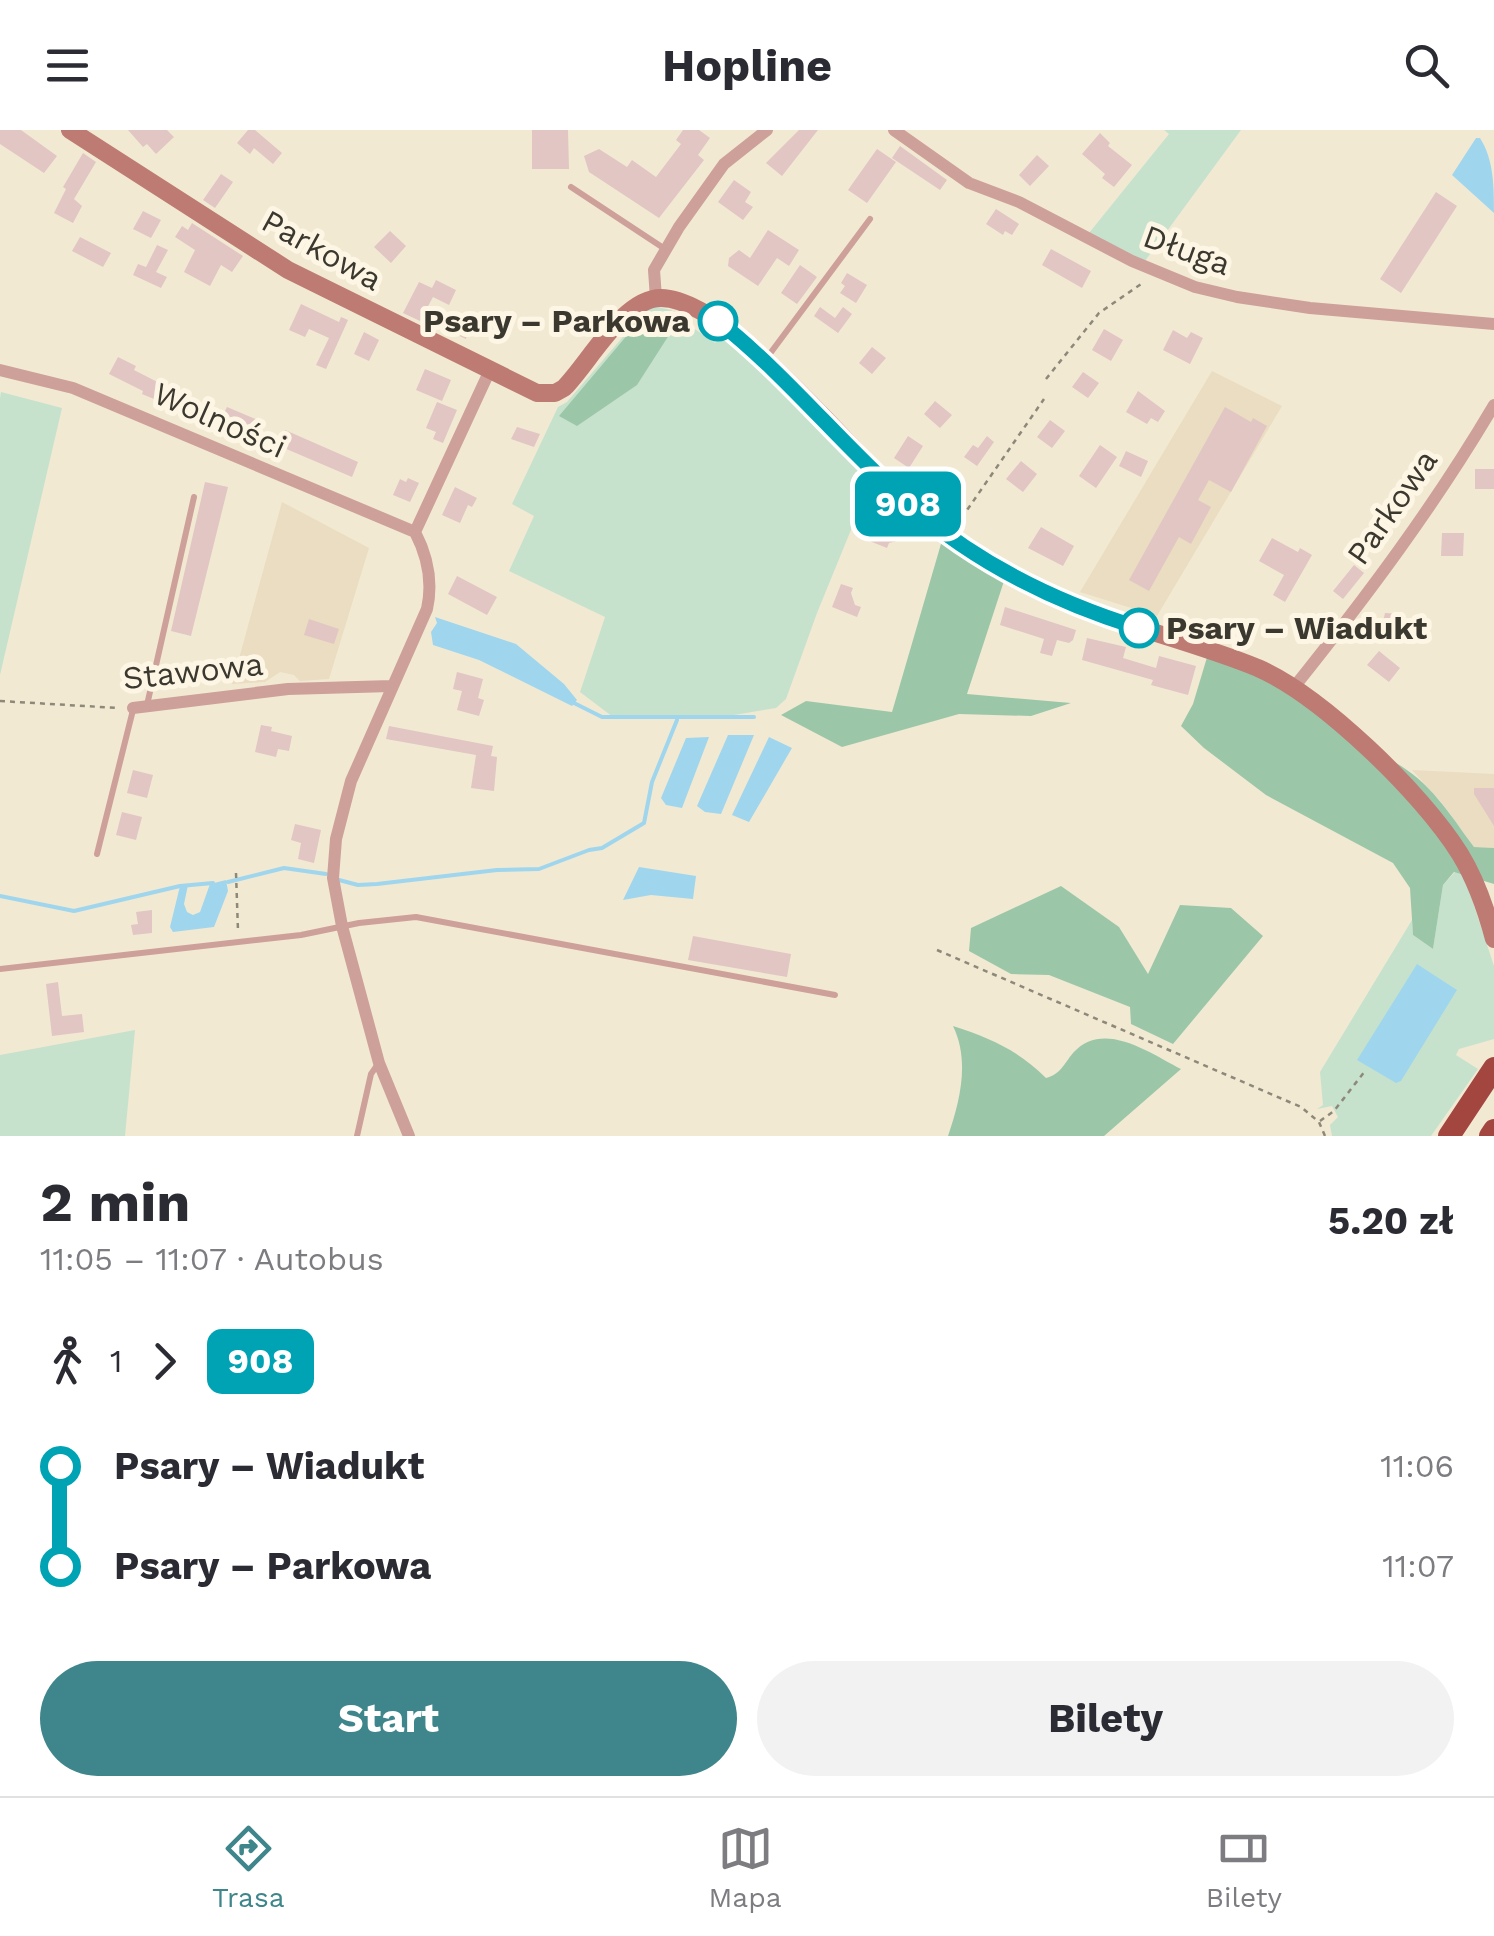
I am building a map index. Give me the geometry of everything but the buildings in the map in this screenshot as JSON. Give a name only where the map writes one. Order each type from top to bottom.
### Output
[{"type":"highway","points":[[1450,1136],[1494,1068]]},
{"type":"street","name":"Parkowa","points":[[70,130],[288,270],[538,393],[555,393],[572,380],[630,310],[656,298]]},
{"type":"street","points":[[767,130],[724,164],[666,249],[654,270],[656,298],[679,301],[712,317],[765,360],[902,499],[1007,573],[1056,598],[1231,657],[1295,686],[1340,723],[1403,785],[1450,840],[1475,882],[1494,939]]},
{"type":"street","name":"Długa","points":[[894,130],[970,183],[1019,202],[1158,273],[1237,297],[1310,308],[1494,324]]},
{"type":"street","name":"Wolności","points":[[0,370],[73,388],[415,532]]},
{"type":"street","points":[[408,1136],[379,1063],[342,926],[333,878],[336,839],[351,780],[420,631],[429,600],[425,551],[415,532],[490,370]]},
{"type":"street","name":"Parkowa","points":[[1295,686],[1388,569],[1450,480],[1494,405]]},
{"type":"street","name":"Stawowa","points":[[140,707],[288,689],[392,686]]},
{"type":"lane","points":[[571,187],[666,249]]},
{"type":"lane","points":[[765,360],[870,219]]},
{"type":"lane","points":[[97,854],[194,497]]},
{"type":"lane","points":[[0,969],[301,936],[342,926],[416,917],[836,995]]},
{"type":"lane","points":[[357,1136],[370,1074],[379,1063]]},
{"type":"path","points":[[1046,379],[1099,312],[1158,273]]},
{"type":"path","points":[[950,535],[1044,399]]},
{"type":"path","name":"Stawowa","points":[[0,700],[140,707]]},
{"type":"path","points":[[236,873],[237,942]]},
{"type":"path","points":[[937,950],[1301,1107],[1319,1122],[1326,1136]]},
{"type":"path","points":[[1319,1122],[1334,1111],[1365,1071]]},
{"type":"shaded area","points":[[1212,371],[1282,406],[1157,616],[1080,592]]},
{"type":"shaded area","points":[[282,502],[369,548],[329,679],[300,681],[294,675],[280,672],[265,682],[232,684]]},
{"type":"shaded area","points":[[1412,770],[1494,774],[1494,848],[1474,847]]},
{"type":"green space","points":[[1164,130],[1241,130],[1145,261],[1089,233],[1169,134]]},
{"type":"green space","points":[[657,307],[691,320],[689,325],[715,343],[727,338],[771,377],[871,481],[786,699],[776,708],[734,715],[613,717],[580,692],[605,617],[509,571],[534,516],[512,504],[558,407],[567,402],[646,310]]},
{"type":"green space","points":[[645,314],[671,332],[637,385],[577,426],[559,416]]},
{"type":"green space","points":[[1,392],[62,408],[0,675],[0,398]]},
{"type":"green space","points":[[943,537],[1005,578],[967,694],[1071,703],[1031,716],[959,714],[842,747],[781,715],[806,701],[892,712]]},
{"type":"green space","points":[[1211,644],[1413,775],[1435,796],[1474,847],[1494,848],[1494,884],[1454,872],[1443,885],[1433,949],[1413,935],[1410,888],[1393,863],[1266,795],[1181,726],[1193,704]]},
{"type":"green space","points":[[1455,872],[1464,875],[1494,966],[1494,1039],[1459,1049],[1456,1055],[1478,1069],[1431,1136],[1332,1136],[1330,1125],[1338,1117],[1332,1106],[1317,1109],[1323,1105],[1320,1072],[1412,920],[1413,935],[1433,949],[1443,885]]},
{"type":"green space","points":[[1061,886],[1119,927],[1148,974],[1180,905],[1231,908],[1263,936],[1173,1044],[1131,1024],[1130,1007],[1049,975],[1011,974],[969,951],[971,928]]},
{"type":"green space","points":[[953,1026],[1003,1046],[1046,1078],[1085,1043],[1098,1039],[1127,1042],[1181,1069],[1104,1136],[948,1136],[962,1067]]},
{"type":"green space","points":[[135,1030],[125,1136],[0,1136],[0,1055]]},
{"type":"water","points":[[1476,138],[1485,146],[1491,165],[1494,213],[1452,175]]},
{"type":"water","points":[[435,617],[516,644],[577,700],[572,706],[479,660],[433,645]]},
{"type":"water","points":[[728,735],[754,735],[721,814],[705,812],[697,806]]},
{"type":"water","points":[[709,737],[682,808],[666,805],[661,798],[686,738]]},
{"type":"water","points":[[769,737],[792,748],[749,822],[732,815]]},
{"type":"water","points":[[639,867],[696,876],[693,899],[651,895],[623,900]]},
{"type":"water","points":[[226,880],[228,891],[214,927],[173,932],[170,927],[180,886],[188,885],[184,904],[193,915],[200,912],[210,884]]},
{"type":"water","points":[[1417,964],[1457,990],[1401,1081],[1396,1083],[1357,1060]]},
{"type":"waterway","points":[[574,703],[602,717],[754,717]]},
{"type":"waterway","points":[[339,880],[377,884],[539,869],[602,848],[644,823],[652,782],[677,720]]},
{"type":"waterway","points":[[228,882],[284,868],[326,874]]},
{"type":"waterway","points":[[0,896],[74,911],[180,886],[213,883]]},
{"type":"bus line","name":"908","points":[[718,321],[765,360],[902,499],[938,527],[1032,587],[1139,628]]},
{"type":"place","name":"Psary – Parkowa","points":[[718,321]]},
{"type":"place","name":"Psary – Wiadukt","points":[[1139,628]]}]
